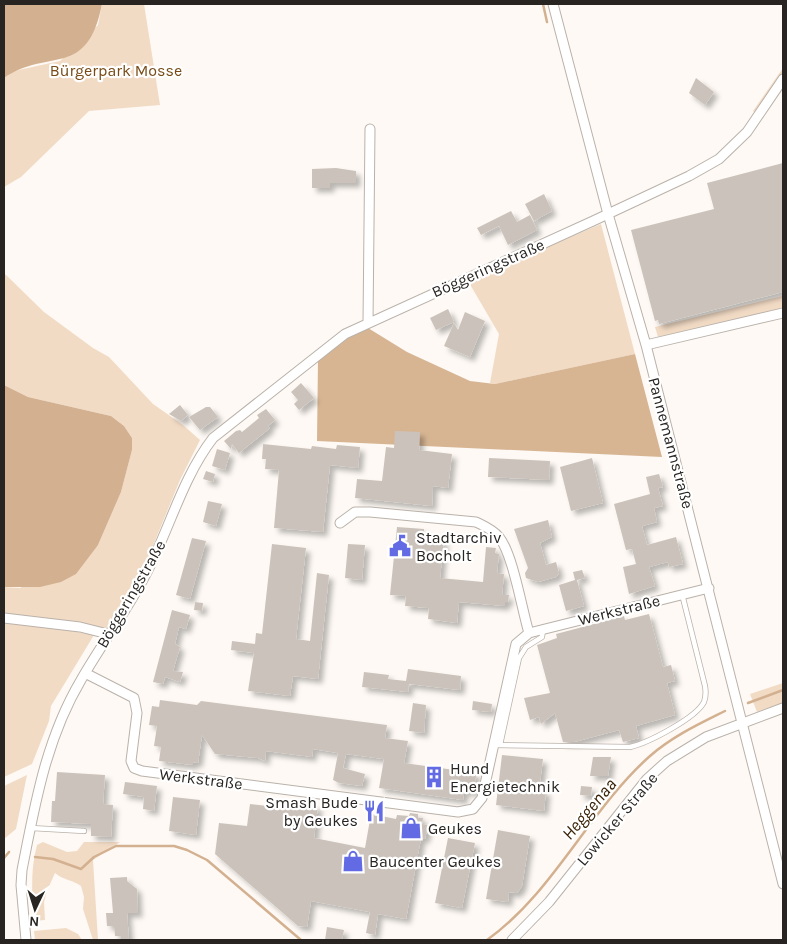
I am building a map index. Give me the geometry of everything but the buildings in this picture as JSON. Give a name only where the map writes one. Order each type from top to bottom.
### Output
[{"type":"street","name":"Pannemannstraße","points":[[553,4],[608,214],[646,345],[783,884]]},
{"type":"street","name":"Böggeringstraße","points":[[26,940],[21,885],[46,756],[59,723],[85,673],[147,573],[188,478],[200,454],[213,438],[345,334],[608,214],[689,176],[719,159],[747,132],[783,80]]},
{"type":"street","points":[[368,323],[370,129]]},
{"type":"street","points":[[646,345],[783,313]]},
{"type":"street","points":[[340,523],[355,512],[476,522],[489,528],[499,538],[508,557],[529,633]]},
{"type":"street","name":"Werkstraße","points":[[85,673],[134,698],[137,713],[131,761],[134,768],[142,771],[458,812],[473,809],[482,798],[497,745],[516,644],[529,633],[708,588]]},
{"type":"street","points":[[4,618],[80,628],[108,634]]},
{"type":"street","name":"Lowicker Straße","points":[[512,940],[548,902],[647,780],[667,761],[686,748],[742,723],[783,708]]},
{"type":"lane","points":[[543,630],[542,637],[526,647],[520,658],[497,745],[630,747],[651,740],[699,709],[706,696],[682,594]]},
{"type":"lane","points":[[31,828],[84,831]]},
{"type":"green space","name":"Bürgerpark Mosse","points":[[102,4],[144,4],[160,105],[89,111],[21,177],[4,187],[4,78],[14,71],[60,61],[98,25]]},
{"type":"green space","points":[[783,68],[783,74],[756,114],[753,111]]},
{"type":"green space","points":[[601,224],[635,354],[495,384],[490,383],[499,334],[468,281]]},
{"type":"green space","points":[[4,273],[44,312],[93,348],[109,357],[153,404],[183,425],[200,440],[180,480],[150,553],[107,628],[4,615],[4,587],[20,588],[98,545],[121,492],[132,450],[132,438],[124,426],[111,416],[28,397],[4,385]]},
{"type":"green space","points":[[783,296],[783,308],[658,337],[655,327]]},
{"type":"green space","points":[[4,623],[62,629],[94,635],[51,706],[49,721],[32,764],[4,777]]},
{"type":"green space","points":[[783,683],[783,703],[757,712],[750,694]]},
{"type":"green space","points":[[27,775],[16,829],[4,839],[4,786]]},
{"type":"green space","points":[[43,842],[67,852],[77,851],[84,842],[120,842],[93,860],[98,940],[93,940],[83,909],[84,897],[81,886],[55,873],[44,902],[45,920],[34,921],[33,864],[37,845]]},
{"type":"green space","points":[[66,928],[78,934],[82,940],[35,940],[34,931]]},
{"type":"shaded area","points":[[4,4],[102,4],[95,28],[87,43],[76,53],[21,69],[4,78]]},
{"type":"shaded area","points":[[368,328],[407,352],[470,381],[495,384],[635,354],[662,457],[317,441],[318,359],[355,332]]},
{"type":"shaded area","points":[[4,385],[28,397],[111,416],[124,426],[132,438],[132,450],[121,492],[98,545],[76,574],[61,582],[40,587],[4,587]]},
{"type":"waterway","points":[[543,4],[547,22]]},
{"type":"waterway","name":"Heggenaa","points":[[748,703],[783,690]]},
{"type":"waterway","name":"Heggenaa","points":[[487,940],[511,921],[532,899],[628,777],[650,756],[677,736],[725,711]]},
{"type":"waterway","name":"Heggenaa","points":[[35,857],[53,859],[81,869],[94,857],[116,846],[174,846],[187,850],[207,860],[301,940]]},
{"type":"waterway","name":"Heggenaa","points":[[4,858],[9,852]]},
{"type":"place","name":"Stadtarchiv Bocholt","points":[[400,546]]},
{"type":"place","name":"Hund Energietechnik","points":[[434,777]]},
{"type":"place","name":"Smash Bude by Geukes","points":[[374,811]]},
{"type":"place","name":"Geukes","points":[[411,828]]},
{"type":"place","name":"Baucenter Geukes","points":[[353,861]]}]
